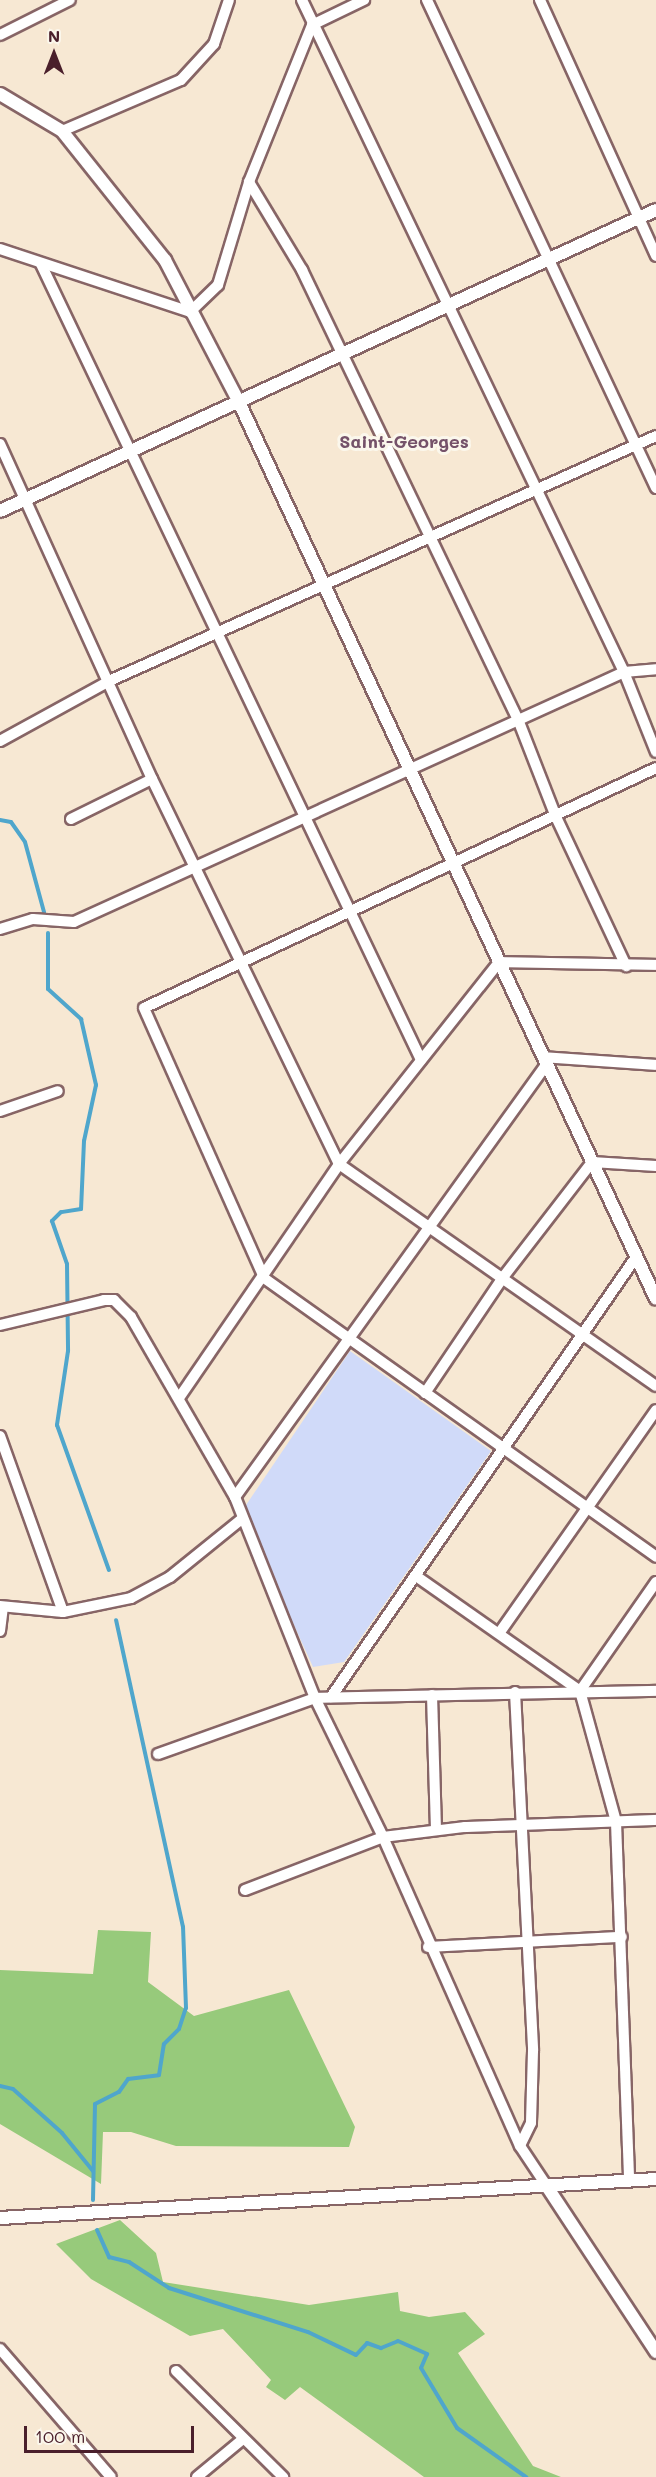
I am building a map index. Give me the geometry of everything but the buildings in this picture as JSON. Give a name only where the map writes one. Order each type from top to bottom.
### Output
[{"type":"street","points":[[0,35],[70,0]]},
{"type":"street","points":[[62,131],[181,80],[214,44],[229,0]]},
{"type":"street","points":[[302,0],[624,672],[656,752]]},
{"type":"street","points":[[190,312],[218,285],[249,182],[312,25],[364,0]]},
{"type":"street","points":[[426,0],[656,488]]},
{"type":"street","points":[[540,0],[636,219],[656,256]]},
{"type":"street","points":[[0,94],[62,131],[165,260],[190,312],[238,400],[656,1299]]},
{"type":"street","points":[[249,182],[302,270],[339,354],[519,722],[556,817],[626,966]]},
{"type":"street","points":[[0,511],[339,354],[550,261],[656,210]]},
{"type":"street","points":[[0,249],[190,312]]},
{"type":"street","points":[[41,264],[421,1060]]},
{"type":"street","points":[[0,741],[109,681],[217,632],[325,588],[429,538],[656,436]]},
{"type":"street","points":[[0,444],[152,779],[339,1164],[431,1224],[656,1386]]},
{"type":"street","points":[[0,929],[33,919],[74,921],[195,870],[624,672],[656,669]]},
{"type":"street","points":[[656,768],[556,817],[238,960],[149,1003],[144,1017],[264,1278],[656,1557]]},
{"type":"street","points":[[71,819],[152,779]]},
{"type":"street","points":[[499,962],[656,965]]},
{"type":"street","points":[[179,1398],[264,1278],[339,1164],[499,962]]},
{"type":"street","points":[[545,1061],[656,1065]]},
{"type":"street","points":[[235,1497],[545,1061]]},
{"type":"street","points":[[0,1110],[58,1090]]},
{"type":"street","points":[[592,1161],[656,1166]]},
{"type":"street","points":[[425,1393],[504,1276],[592,1161]]},
{"type":"street","points":[[331,1696],[636,1257]]},
{"type":"street","points":[[0,1325],[104,1300],[123,1306],[235,1497],[315,1698],[383,1837],[428,1947],[520,2146],[650,2333],[656,2352]]},
{"type":"street","points":[[500,1632],[656,1410]]},
{"type":"street","points":[[0,1436],[5,1467],[63,1612]]},
{"type":"street","points":[[0,1631],[1,1607],[63,1612],[131,1598],[171,1577],[242,1519]]},
{"type":"street","points":[[416,1576],[500,1632],[580,1691],[616,1822],[629,2180]]},
{"type":"street","points":[[580,1691],[656,1582]]},
{"type":"street","points":[[158,1754],[315,1698],[331,1696],[580,1691],[656,1692]]},
{"type":"street","points":[[515,1692],[527,1942],[531,2123],[520,2146]]},
{"type":"street","points":[[432,1695],[436,1830]]},
{"type":"street","points":[[245,1890],[383,1837],[436,1830],[656,1820]]},
{"type":"street","points":[[428,1947],[622,1938]]},
{"type":"street","points":[[0,2218],[656,2179]]},
{"type":"street","points":[[0,2349],[111,2477]]},
{"type":"street","points":[[176,2371],[283,2477]]},
{"type":"street","points":[[197,2477],[243,2439]]},
{"type":"shaded area","points":[[350,1351],[491,1451],[344,1662],[313,1667],[242,1511]]},
{"type":"green space","points":[[98,1930],[151,1932],[148,1982],[194,2016],[289,1990],[355,2127],[349,2147],[176,2146],[131,2132],[103,2132],[101,2184],[0,2124],[0,1970],[93,1974]]},
{"type":"green space","points":[[120,2220],[156,2253],[163,2282],[309,2305],[398,2292],[400,2311],[429,2317],[465,2312],[485,2334],[458,2353],[533,2466],[561,2477],[424,2477],[300,2387],[285,2400],[266,2387],[271,2380],[223,2329],[190,2336],[91,2279],[56,2244]]},
{"type":"waterway","points":[[0,820],[11,822],[25,842],[44,912]]},
{"type":"waterway","points":[[48,933],[48,989],[81,1019],[96,1085],[84,1141],[81,1209],[61,1212],[52,1221],[67,1264],[68,1351],[57,1425],[109,1570]]},
{"type":"waterway","points":[[93,2200],[95,2104],[119,2092],[128,2079],[159,2075],[164,2044],[179,2029],[186,2008],[183,1927],[116,1620]]},
{"type":"waterway","points":[[0,2086],[13,2089],[62,2133],[93,2171]]},
{"type":"waterway","points":[[97,2230],[109,2257],[129,2262],[169,2288],[308,2332],[356,2355],[367,2343],[381,2348],[398,2341],[427,2354],[421,2368],[457,2428],[526,2477]]},
{"type":"district","name":"Saint-Georges","points":[[404,441]]}]
